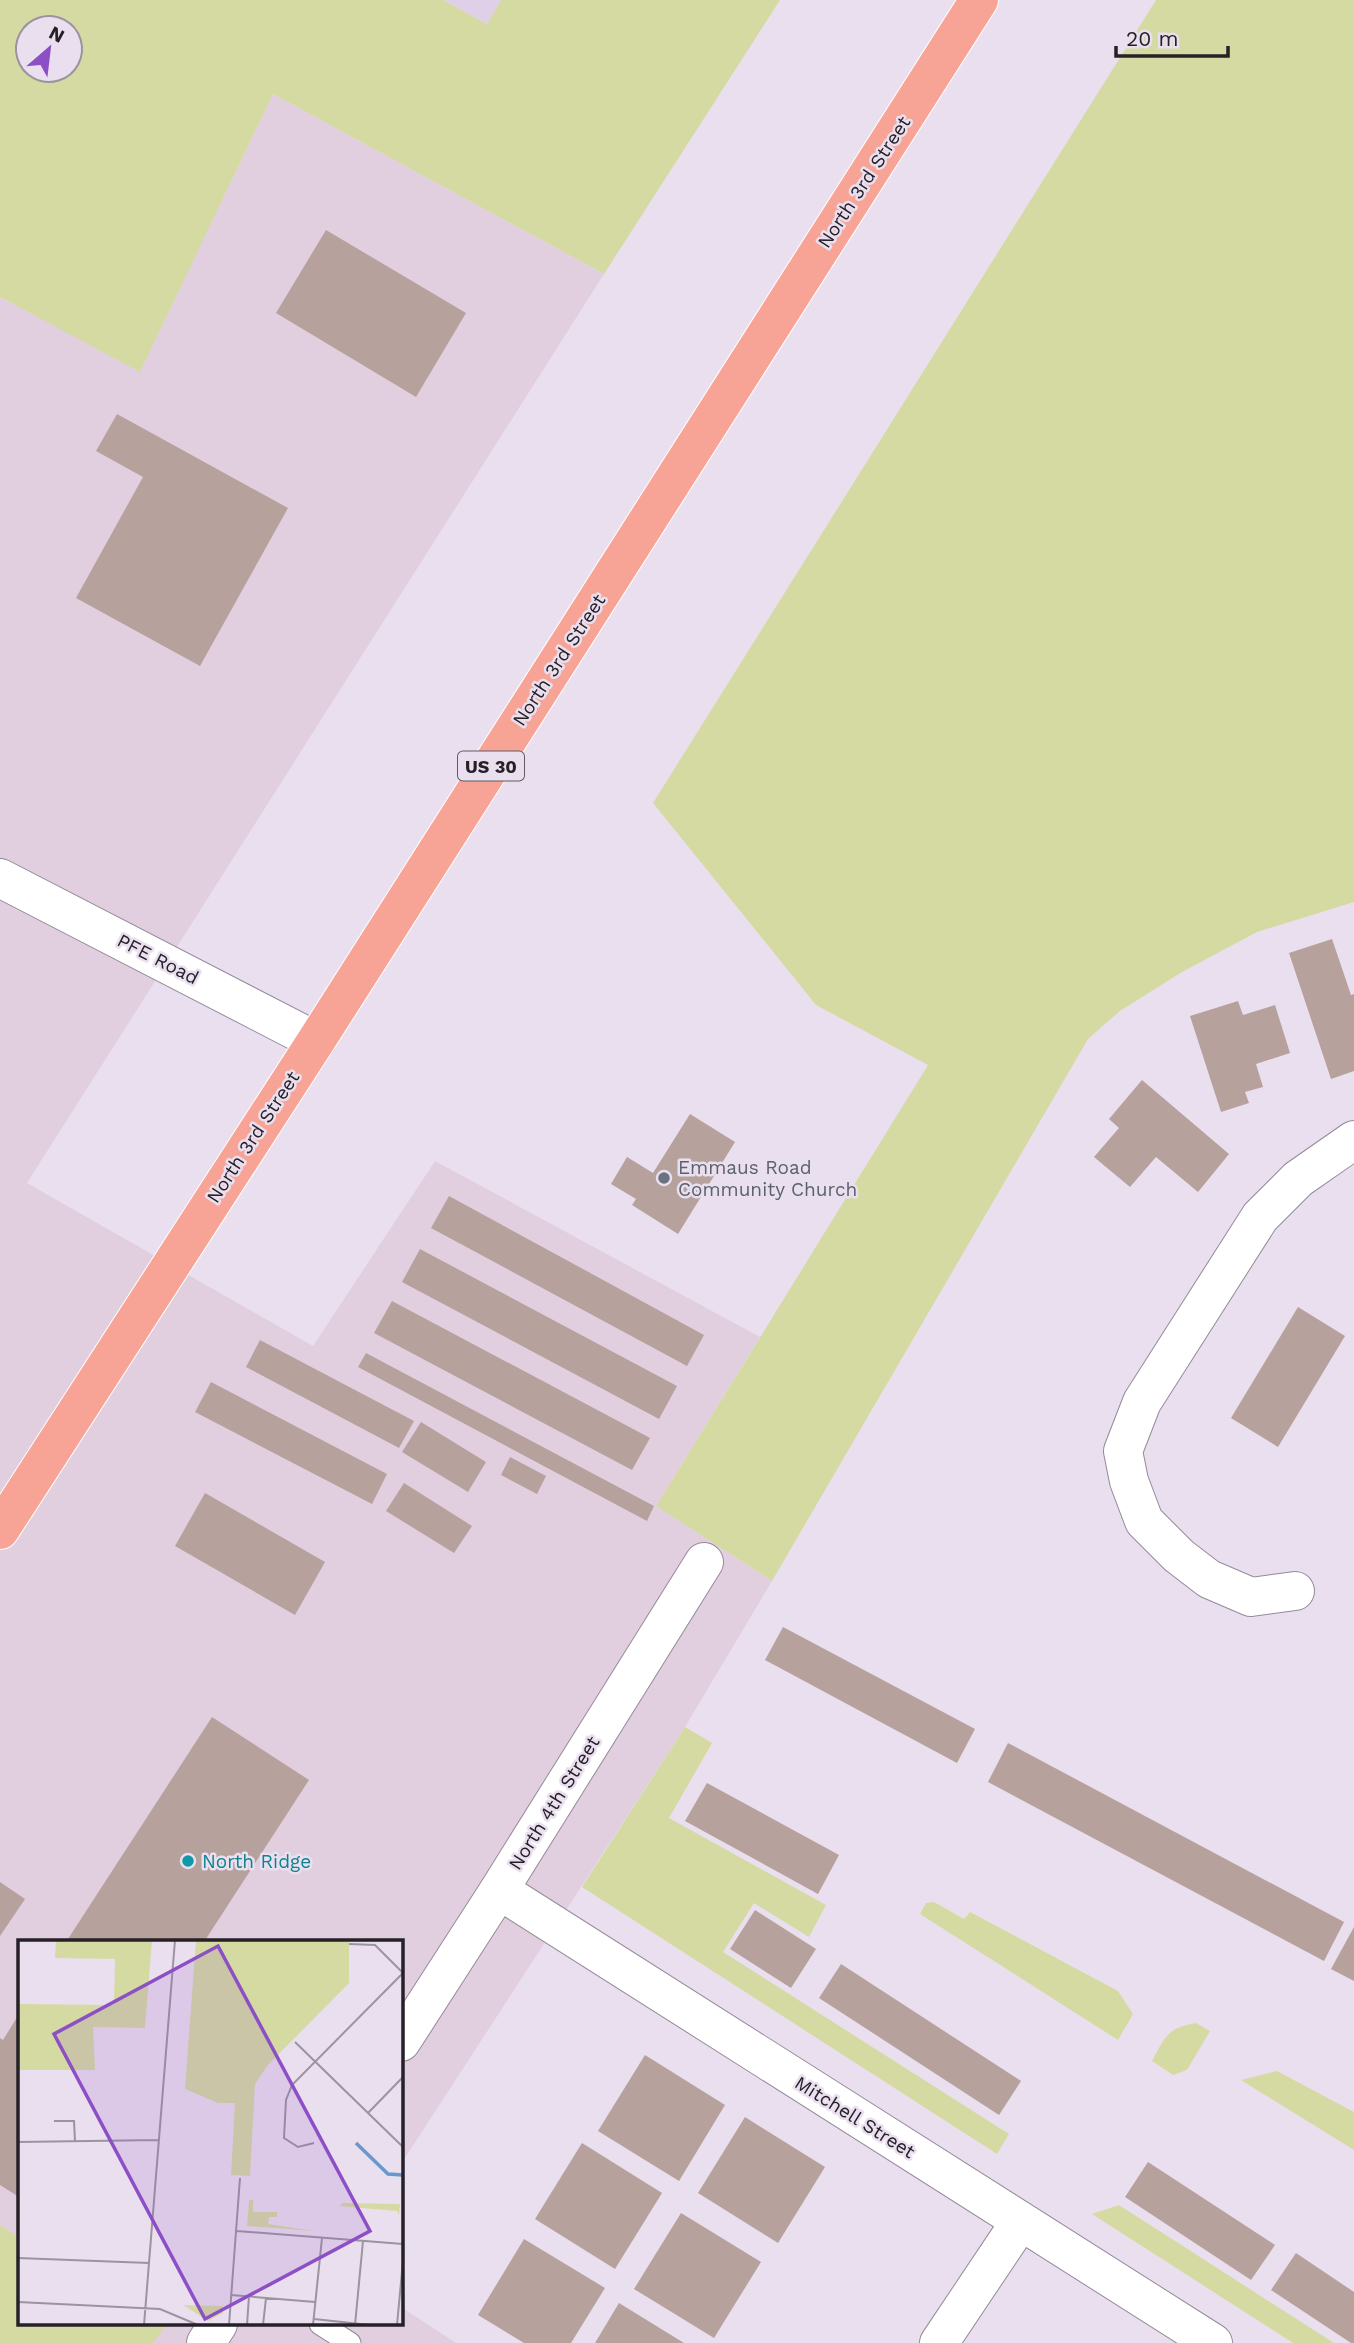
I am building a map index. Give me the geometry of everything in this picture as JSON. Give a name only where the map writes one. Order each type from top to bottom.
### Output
[{"type":"main road","name":"North 3rd Street","points":[[0,1530],[316,1041],[979,0]]},
{"type":"street","name":"PFE Road","points":[[0,878],[316,1041]]},
{"type":"street","points":[[1295,1591],[1251,1597],[1209,1579],[1179,1556],[1144,1521],[1129,1481],[1123,1451],[1142,1402],[1260,1217],[1298,1179],[1354,1140]]},
{"type":"street","name":"North 4th Street","points":[[402,2040],[704,1562]]},
{"type":"street","name":"Mitchell Street","points":[[499,1890],[1213,2343]]},
{"type":"street","points":[[939,2343],[1020,2222]]},
{"type":"street","points":[[206,2343],[217,2326]]},
{"type":"lane","points":[[323,2326],[350,2343]]},
{"type":"shaded area","points":[[443,0],[501,0],[487,24]]},
{"type":"shaded area","points":[[273,94],[604,274],[27,1183],[313,1346],[435,1161],[760,1337],[656,1506],[772,1581],[685,1727],[402,2162],[402,1940],[18,1940],[18,2326],[402,2326],[402,2308],[456,2343],[0,2343],[0,297],[140,371]]},
{"type":"green space","points":[[0,0],[443,0],[487,24],[501,0],[780,0],[604,274],[273,94],[140,372],[0,297]]},
{"type":"green space","points":[[1156,0],[1354,0],[1354,902],[1257,932],[1182,972],[1120,1011],[1088,1039],[772,1581],[656,1506],[928,1065],[816,1005],[653,803]]},
{"type":"green space","points":[[685,1727],[712,1743],[669,1818],[826,1905],[809,1937],[754,1903],[723,1952],[1009,2134],[997,2154],[582,1887]]},
{"type":"green space","points":[[934,1902],[964,1919],[970,1912],[1118,1991],[1133,2014],[1118,2040],[920,1914],[926,1903]]},
{"type":"green space","points":[[1196,2023],[1210,2031],[1187,2070],[1173,2075],[1152,2061],[1168,2035],[1179,2028]]},
{"type":"green space","points":[[1277,2071],[1354,2112],[1354,2150],[1241,2080]]},
{"type":"green space","points":[[1119,2205],[1334,2343],[1293,2343],[1092,2214]]},
{"type":"green space","points":[[0,2225],[18,2236],[18,2326],[166,2326],[153,2343],[0,2343]]},
{"type":"building","points":[[326,230],[466,313],[416,397],[276,313]]},
{"type":"building","points":[[117,414],[288,508],[200,666],[76,598],[143,477],[96,451]]},
{"type":"building","points":[[1332,939],[1351,995],[1354,994],[1354,1071],[1331,1079],[1289,953]]},
{"type":"building","points":[[1238,1001],[1243,1015],[1275,1005],[1290,1053],[1256,1064],[1263,1087],[1245,1092],[1249,1103],[1221,1112],[1190,1016]]},
{"type":"building","points":[[1142,1080],[1229,1154],[1198,1192],[1156,1157],[1130,1187],[1094,1157],[1119,1128],[1109,1119]]},
{"type":"building","name":"Emmaus Road Community Church","points":[[690,1114],[735,1142],[678,1234],[632,1205],[636,1199],[611,1184],[627,1157],[653,1173]]},
{"type":"building","points":[[449,1196],[704,1335],[687,1366],[431,1228]]},
{"type":"building","points":[[420,1249],[677,1386],[659,1419],[402,1282]]},
{"type":"building","points":[[392,1301],[650,1438],[632,1470],[374,1333]]},
{"type":"building","points":[[1298,1307],[1345,1336],[1278,1447],[1231,1418]]},
{"type":"building","points":[[260,1340],[414,1421],[399,1448],[246,1367]]},
{"type":"building","points":[[366,1353],[654,1506],[647,1521],[358,1367]]},
{"type":"building","points":[[211,1382],[387,1474],[372,1504],[195,1412]]},
{"type":"building","points":[[421,1422],[486,1462],[468,1492],[402,1452]]},
{"type":"building","points":[[510,1457],[546,1476],[537,1494],[501,1475]]},
{"type":"building","points":[[404,1483],[472,1526],[454,1553],[386,1511]]},
{"type":"building","points":[[205,1493],[325,1562],[295,1615],[175,1546]]},
{"type":"building","points":[[783,1627],[975,1729],[957,1763],[765,1660]]},
{"type":"building","name":"North Ridge","points":[[212,1717],[309,1780],[205,1940],[67,1940]]},
{"type":"building","points":[[1008,1743],[1344,1922],[1324,1961],[988,1782]]},
{"type":"building","points":[[707,1783],[839,1855],[818,1894],[685,1821]]},
{"type":"building","points":[[0,1882],[25,1899],[0,1936]]},
{"type":"building","points":[[755,1910],[816,1949],[791,1988],[730,1949]]},
{"type":"building","points":[[1354,1927],[1354,1981],[1331,1969]]},
{"type":"building","points":[[841,1964],[1021,2081],[999,2115],[819,1998]]},
{"type":"building","points":[[18,2016],[18,2196],[0,2185],[0,2038],[3,2040]]},
{"type":"building","points":[[645,2055],[725,2105],[679,2181],[598,2131]]},
{"type":"building","points":[[745,2117],[825,2167],[778,2243],[698,2193]]},
{"type":"building","points":[[582,2143],[662,2193],[615,2269],[535,2219]]},
{"type":"building","points":[[1148,2162],[1275,2245],[1251,2280],[1125,2197]]},
{"type":"building","points":[[681,2213],[761,2262],[714,2338],[634,2289]]},
{"type":"building","points":[[524,2239],[605,2288],[571,2343],[524,2343],[478,2315]]},
{"type":"building","points":[[1296,2253],[1354,2292],[1354,2343],[1271,2290]]},
{"type":"building","points":[[619,2303],[684,2343],[595,2343]]},
{"type":"place","name":"Emmaus Road Community Church","points":[[664,1178]]},
{"type":"place","name":"North Ridge","points":[[188,1861]]}]
